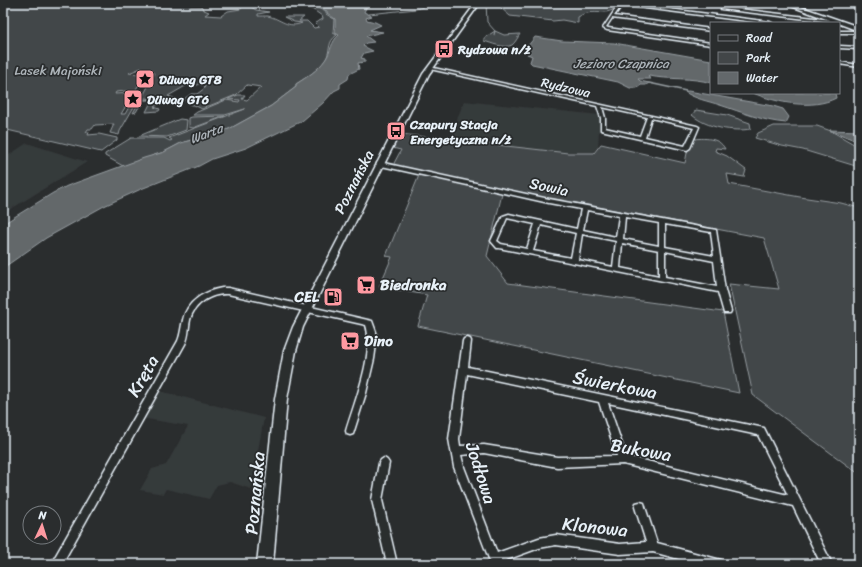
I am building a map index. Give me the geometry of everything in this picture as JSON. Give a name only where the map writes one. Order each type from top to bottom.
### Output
[{"type":"street","name":"Poznańska","points":[[265,564],[284,376],[290,351],[306,310],[429,68],[478,3]]},
{"type":"street","points":[[785,3],[840,22],[859,31]]},
{"type":"street","points":[[710,44],[604,28],[620,5],[626,4],[762,22]]},
{"type":"street","points":[[722,8],[840,22]]},
{"type":"street","points":[[612,17],[710,30]]},
{"type":"street","points":[[840,32],[859,31]]},
{"type":"street","points":[[840,47],[859,48]]},
{"type":"street","points":[[840,63],[859,66]]},
{"type":"street","name":"Rydzowa","points":[[429,68],[696,129],[687,148],[642,138]]},
{"type":"street","points":[[600,107],[603,118],[603,130],[642,138],[649,118]]},
{"type":"street","name":"Sowia","points":[[380,164],[584,207],[714,231],[717,259]]},
{"type":"street","points":[[574,261],[584,207]]},
{"type":"street","points":[[616,270],[622,214]]},
{"type":"street","points":[[720,290],[500,246],[494,241],[505,217],[509,216],[662,249],[717,259],[720,290],[727,311]]},
{"type":"street","points":[[662,221],[662,279]]},
{"type":"street","points":[[529,252],[539,222]]},
{"type":"street","name":"Kręta","points":[[56,564],[76,531],[150,394],[182,342],[187,328],[187,317],[195,306],[207,295],[224,290],[306,310]]},
{"type":"street","points":[[306,310],[369,323],[372,326],[372,350],[369,369],[350,431]]},
{"type":"street","name":"Jodłowa","points":[[468,341],[454,433],[456,451],[460,467],[495,562]]},
{"type":"street","name":"Świerkowa","points":[[464,370],[603,400],[696,416],[761,431],[796,502]]},
{"type":"street","points":[[603,400],[623,460]]},
{"type":"street","name":"Bukowa","points":[[456,451],[484,449],[557,462],[623,460],[796,502]]},
{"type":"street","points":[[384,463],[378,486],[377,500],[392,564]]},
{"type":"street","points":[[796,502],[827,564]]},
{"type":"street","points":[[640,507],[653,547]]},
{"type":"street","name":"Klonowa","points":[[495,562],[539,543],[556,540],[620,549],[653,547],[717,564]]},
{"type":"shaded area","points":[[464,101],[600,115],[598,147],[593,153],[567,153],[449,140]]},
{"type":"shaded area","points":[[27,143],[87,162],[3,214],[3,159]]},
{"type":"shaded area","points":[[156,390],[264,418],[251,489],[230,482],[217,485],[209,499],[166,489],[163,494],[140,490],[152,469],[166,465],[188,426],[141,418]]},
{"type":"green space","name":"Lasek Majoński","points":[[3,3],[186,3],[191,6],[201,6],[204,10],[209,12],[205,15],[221,16],[228,11],[241,9],[243,7],[251,7],[256,10],[269,12],[258,14],[258,16],[273,17],[293,25],[302,23],[294,22],[284,17],[304,17],[299,21],[307,21],[314,28],[319,27],[315,23],[323,19],[322,16],[312,9],[292,4],[295,3],[316,7],[326,12],[326,14],[334,19],[333,33],[337,35],[330,43],[326,59],[320,67],[296,84],[296,87],[271,106],[229,129],[181,143],[164,152],[123,166],[105,156],[105,154],[131,138],[164,138],[170,141],[172,140],[169,138],[245,109],[225,115],[193,115],[226,100],[239,102],[240,100],[228,99],[238,95],[245,95],[242,99],[247,100],[261,87],[247,85],[236,95],[209,106],[205,106],[206,107],[202,109],[191,105],[184,99],[191,94],[197,94],[205,88],[204,87],[207,84],[201,85],[210,78],[198,85],[189,84],[168,96],[176,99],[142,98],[155,73],[140,70],[143,68],[141,68],[129,73],[137,74],[142,72],[150,73],[148,75],[148,73],[145,74],[135,91],[116,92],[115,94],[134,93],[121,114],[125,114],[137,93],[139,93],[139,98],[119,135],[110,133],[114,124],[95,125],[92,129],[88,129],[86,132],[89,132],[88,135],[99,134],[117,138],[117,140],[101,152],[3,129]]},
{"type":"green space","points":[[515,3],[615,3],[613,10],[608,12],[591,12],[583,14],[578,17],[578,23],[562,20],[553,21],[510,16],[501,8]]},
{"type":"green space","points":[[495,31],[504,35],[520,34],[513,44],[509,46],[484,41],[484,38]]},
{"type":"green space","points":[[168,99],[154,107],[160,109],[159,111],[146,112],[152,100],[143,100],[136,112],[133,113],[140,100]]},
{"type":"green space","points":[[696,110],[727,115],[750,123],[751,129],[736,130],[713,126],[692,115]]},
{"type":"green space","points":[[225,116],[193,128],[189,127],[189,118],[192,117]]},
{"type":"green space","points":[[180,119],[187,120],[186,130],[167,137],[139,136]]},
{"type":"green space","points":[[774,126],[817,126],[831,131],[859,147],[859,167],[803,150],[782,146],[755,138],[758,133]]},
{"type":"green space","points":[[400,134],[568,153],[594,153],[601,144],[685,163],[688,148],[692,139],[711,139],[719,142],[725,149],[716,148],[715,151],[727,156],[746,170],[744,177],[727,174],[729,184],[841,203],[859,208],[859,474],[753,395],[729,284],[779,289],[764,238],[551,198],[502,194],[487,256],[508,283],[723,312],[739,393],[418,326],[427,295],[379,287],[392,257],[386,256],[420,173],[392,167],[401,150],[392,148]]},
{"type":"water","points":[[298,3],[354,3],[367,6],[364,12],[372,16],[366,18],[367,20],[381,25],[370,30],[383,32],[366,36],[374,42],[366,43],[363,46],[373,51],[364,53],[361,58],[365,59],[365,62],[358,63],[359,69],[349,74],[348,79],[340,84],[340,88],[334,91],[323,103],[302,121],[246,148],[212,159],[199,166],[141,189],[104,206],[46,238],[3,268],[3,224],[67,186],[164,152],[181,143],[229,129],[271,106],[296,87],[296,84],[316,70],[329,54],[334,40],[339,35],[335,33],[335,19],[327,13],[327,11]]},
{"type":"water","name":"Jezioro Czapnica","points":[[535,37],[562,41],[614,43],[710,60],[710,83],[649,76],[648,77],[651,79],[638,79],[649,83],[646,85],[641,85],[637,88],[630,88],[618,82],[532,64],[530,62],[532,56],[527,54],[530,53],[527,47]]},
{"type":"water","points":[[688,91],[773,106],[783,109],[789,117],[786,123],[760,118],[697,98],[685,92]]},
{"type":"water","points":[[756,94],[835,94],[836,98],[817,104],[795,104]]},
{"type":"water","points":[[830,130],[859,131],[859,142]]},
{"type":"waterway","points":[[369,14],[416,9],[438,3]]},
{"type":"waterway","points":[[486,3],[487,22],[495,31],[494,35]]},
{"type":"waterway","points":[[649,83],[686,91]]},
{"type":"place","name":"Rydzowa n/ż","points":[[444,49]]},
{"type":"place","name":"Düwag GT8","points":[[145,79]]},
{"type":"place","name":"Düwag GT6","points":[[133,99]]},
{"type":"place","name":"Czapury Stacja Energetyczna n/ż","points":[[396,131]]},
{"type":"place","name":"Biedronka","points":[[366,285]]},
{"type":"place","name":"CEL","points":[[333,297]]},
{"type":"place","name":"Dino","points":[[350,341]]},
{"type":"water label","name":"Warta","points":[[206,133]]}]
